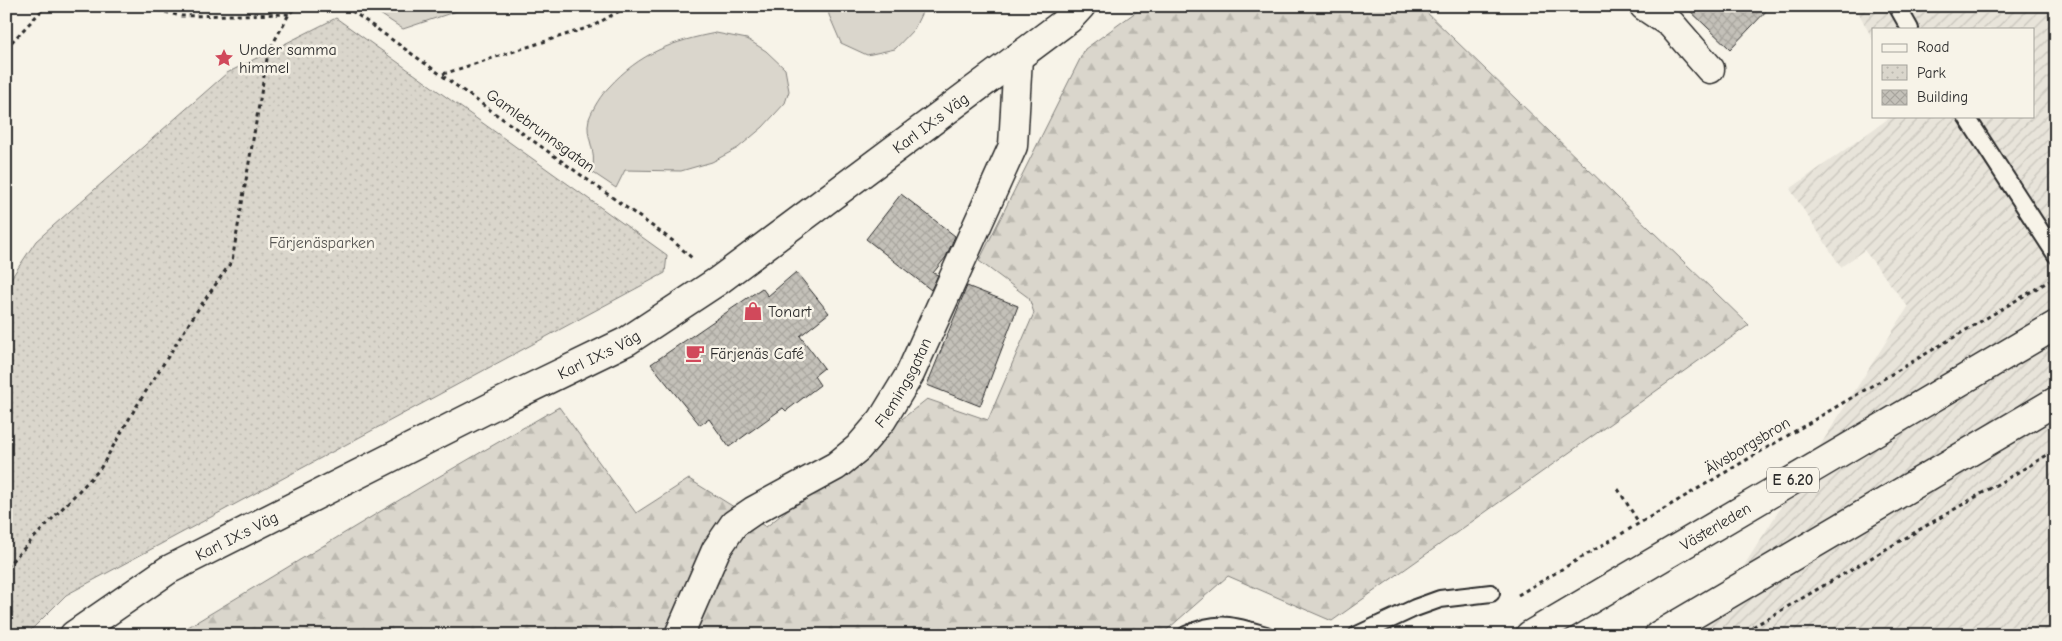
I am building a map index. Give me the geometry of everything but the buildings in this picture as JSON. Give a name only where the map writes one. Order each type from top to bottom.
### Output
[{"type":"main road","name":"Karl IX:s Väg","points":[[74,635],[168,570],[491,407],[627,341],[718,281],[1069,19],[1081,6]]},
{"type":"main road","points":[[1644,6],[1671,24],[1710,69]]},
{"type":"main road","name":"Flemingsgatan","points":[[679,635],[716,550],[734,524],[753,511],[836,466],[858,448],[882,420],[910,374],[1013,146],[1018,57]]},
{"type":"main road","name":"Västerleden","points":[[1530,635],[2056,325]]},
{"type":"main road","points":[[1659,635],[2056,402]]},
{"type":"lane","points":[[1897,6],[1909,28]]},
{"type":"lane","points":[[1967,118],[2056,255]]},
{"type":"lane","points":[[1357,635],[1415,608],[1440,600],[1491,593]]},
{"type":"lane","points":[[1186,635],[1200,628],[1218,624],[1236,626],[1266,635]]},
{"type":"path","points":[[6,48],[46,6]]},
{"type":"path","points":[[142,6],[181,16],[289,14]]},
{"type":"path","points":[[6,567],[100,469],[136,407],[192,319],[232,261],[268,52],[289,14],[298,6]]},
{"type":"path","name":"Gamlebrunnsgatan","points":[[345,6],[673,241],[718,281]]},
{"type":"path","points":[[442,75],[593,26],[628,6]]},
{"type":"path","name":"Älvsborgsbron","points":[[1511,599],[2056,277]]},
{"type":"path","points":[[1739,635],[2056,450]]},
{"type":"path","points":[[1618,489],[1640,523]]},
{"type":"path","points":[[1451,635],[1468,625]]},
{"type":"shaded area","points":[[1855,6],[2056,6],[2056,635],[1700,635],[1908,307],[1864,250],[1841,267],[1790,189],[1889,118],[2034,118],[2034,28],[1872,28],[1872,38]]},
{"type":"green space","points":[[368,6],[472,6],[403,29]]},
{"type":"green space","points":[[828,6],[925,6],[914,29],[895,49],[867,55],[841,43],[829,15]]},
{"type":"green space","points":[[1144,6],[1420,6],[1749,325],[1332,621],[1228,576],[1161,635],[175,635],[421,487],[559,407],[636,513],[689,479],[766,527],[927,399],[988,420],[1034,313],[1029,298],[979,261],[1085,49]]},
{"type":"green space","name":"Färjenäsparken","points":[[336,18],[667,255],[665,273],[66,595],[26,635],[6,635],[6,286],[36,241],[227,73]]},
{"type":"green space","points":[[716,33],[747,39],[766,51],[785,69],[789,91],[785,103],[763,127],[738,148],[712,162],[681,171],[625,170],[616,188],[592,172],[593,157],[588,132],[589,119],[606,90],[633,65],[658,50],[686,40]]},
{"type":"place","name":"Under samma himmel","points":[[224,58]]},
{"type":"place","name":"Tonart","points":[[753,311]]},
{"type":"place","name":"Färjenäs Café","points":[[695,353]]}]
